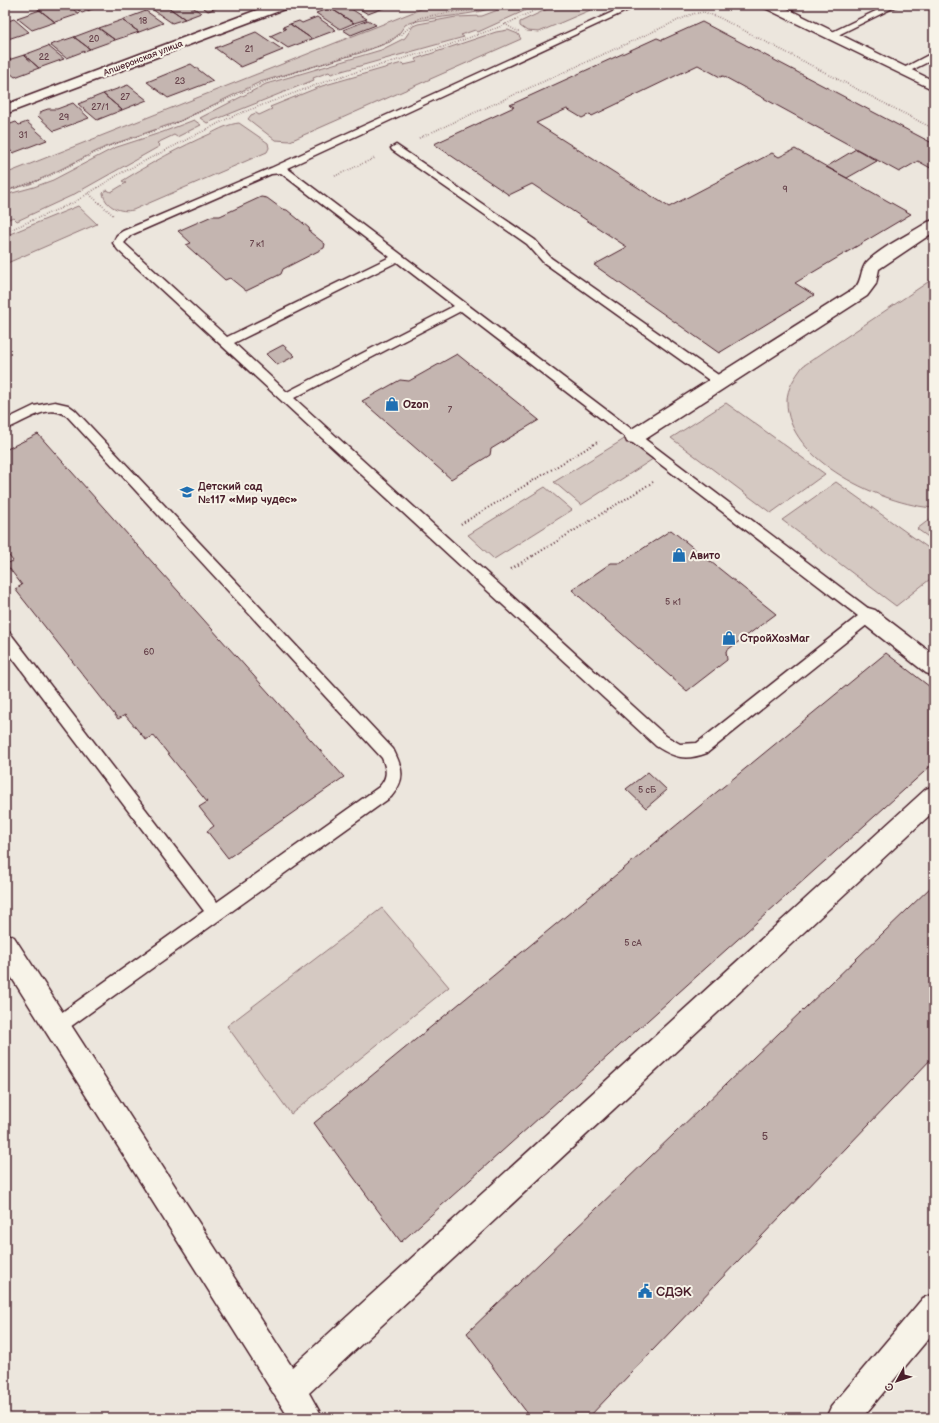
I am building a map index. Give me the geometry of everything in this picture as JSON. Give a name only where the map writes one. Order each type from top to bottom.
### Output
[{"type":"street","name":"Апшеронская улица","points":[[5,110],[282,5]]},
{"type":"street","points":[[770,5],[934,86]]},
{"type":"street","points":[[628,432],[720,382],[861,292],[868,284],[871,268],[878,260],[934,225]]},
{"type":"street","points":[[868,616],[934,667]]},
{"type":"street","points":[[289,1390],[934,796]]},
{"type":"street","points":[[5,945],[307,1418]]},
{"type":"street","points":[[842,1418],[934,1309]]},
{"type":"lane","points":[[275,170],[283,170],[289,174],[868,616],[702,748],[690,752],[676,751],[661,741],[225,343],[118,243],[121,237],[132,231],[267,172],[275,170],[635,5]]},
{"type":"lane","points":[[831,35],[895,5]]},
{"type":"lane","points":[[904,71],[934,55]]},
{"type":"lane","points":[[396,148],[531,242],[547,260],[720,382]]},
{"type":"lane","points":[[225,343],[398,257]]},
{"type":"lane","points":[[285,398],[462,306]]},
{"type":"lane","points":[[5,425],[38,409],[52,406],[65,407],[388,754],[395,768],[393,783],[385,792],[57,1026]]},
{"type":"lane","points":[[5,637],[215,913]]},
{"type":"path","points":[[5,190],[45,178],[109,146],[169,126],[266,81],[379,46],[402,34],[414,21],[419,18],[452,12],[477,10],[496,5]]},
{"type":"path","points":[[5,232],[73,203],[162,151],[233,116],[274,99],[332,79],[444,47],[505,24],[546,5]]},
{"type":"path","points":[[335,176],[692,14],[704,12],[718,17],[934,129]]},
{"type":"path","points":[[505,24],[524,34]]},
{"type":"path","points":[[88,193],[132,231]]},
{"type":"path","points":[[438,537],[628,432]]},
{"type":"path","points":[[488,583],[675,468]]},
{"type":"shaded area","points":[[431,5],[500,5],[478,12],[432,18],[409,23],[405,25],[398,35],[390,42],[360,53],[260,82],[180,121],[105,147],[30,184],[5,191],[5,174]]},
{"type":"shaded area","points":[[511,5],[537,5],[478,32],[475,30],[461,35],[464,37],[331,74],[329,72],[313,78],[314,80],[207,123],[200,118],[266,84],[381,50],[405,38],[413,26],[418,24],[456,17],[482,16]]},
{"type":"shaded area","points":[[556,5],[602,5],[539,32],[527,31],[520,26],[520,22]]},
{"type":"shaded area","points":[[508,30],[518,34],[521,39],[290,141],[275,140],[248,119],[251,115],[256,113],[259,115],[272,109],[270,107],[322,86],[402,63],[404,65],[417,62],[415,59],[496,32]]},
{"type":"shaded area","points":[[194,120],[201,125],[177,137],[174,135],[157,143],[160,146],[71,196],[17,221],[13,217],[5,221],[5,195],[53,180],[114,148]]},
{"type":"shaded area","points":[[239,123],[268,143],[269,148],[267,152],[133,210],[124,211],[114,208],[104,198],[103,193],[107,190],[111,192],[126,183],[122,181],[155,162],[220,129]]},
{"type":"shaded area","points":[[78,206],[97,224],[5,264],[5,236]]},
{"type":"shaded area","points":[[934,278],[934,508],[913,505],[865,489],[841,476],[820,460],[803,443],[791,423],[787,396],[794,378],[803,366]]},
{"type":"shaded area","points":[[726,403],[825,474],[771,513],[671,438]]},
{"type":"shaded area","points":[[626,438],[653,459],[581,505],[554,482]]},
{"type":"shaded area","points":[[836,482],[934,552],[934,576],[896,606],[782,520]]},
{"type":"shaded area","points":[[545,487],[572,510],[494,559],[468,535]]},
{"type":"shaded area","points":[[934,516],[934,541],[917,529]]},
{"type":"shaded area","points":[[382,908],[449,987],[291,1114],[227,1026]]},
{"type":"building","points":[[33,5],[68,5],[79,14],[55,22]]},
{"type":"building","points":[[72,5],[103,5],[82,13]]},
{"type":"building","points":[[146,5],[165,5],[185,19],[172,23]]},
{"type":"building","points":[[165,5],[190,5],[201,13],[185,19]]},
{"type":"building","points":[[200,5],[220,5],[221,6],[208,11]]},
{"type":"building","points":[[338,5],[345,5],[367,19],[354,23],[330,8]]},
{"type":"building","points":[[353,5],[388,5],[389,6],[368,14]]},
{"type":"building","points":[[330,8],[354,23],[340,29],[316,13]]},
{"type":"building","points":[[40,10],[55,22],[32,30],[17,18]]},
{"type":"building","points":[[146,11],[163,23],[139,32],[122,20]]},
{"type":"building","points":[[317,17],[336,30],[312,39],[290,24],[299,21],[302,23]]},
{"type":"building","points":[[14,19],[29,32],[5,40],[5,22]]},
{"type":"building","points":[[122,20],[139,32],[115,40],[99,28]]},
{"type":"building","points":[[368,20],[376,25],[351,35],[343,30]]},
{"type":"building","points":[[702,22],[934,144],[934,170],[918,161],[899,172],[723,76],[720,77],[698,65],[592,116],[590,114],[582,118],[567,109],[536,123],[669,207],[772,153],[779,157],[795,149],[911,214],[795,283],[814,295],[719,353],[594,265],[627,247],[532,184],[509,195],[434,144],[514,107],[510,105],[657,38],[662,40]]},
{"type":"building","points":[[290,24],[312,39],[288,48],[270,36],[286,29],[283,27]]},
{"type":"building","points":[[98,28],[115,40],[90,49],[74,37]]},
{"type":"building","points":[[256,32],[283,50],[241,67],[215,48]]},
{"type":"building","points":[[74,37],[90,49],[66,58],[50,45]]},
{"type":"building","points":[[48,46],[64,59],[39,68],[24,55]]},
{"type":"building","points":[[24,55],[39,68],[15,77],[5,69],[5,61]]},
{"type":"building","points":[[191,64],[213,81],[168,98],[147,82]]},
{"type":"building","points":[[128,85],[147,100],[122,110],[103,94]]},
{"type":"building","points":[[103,94],[122,110],[97,120],[78,104]]},
{"type":"building","points":[[73,103],[89,118],[54,131],[38,116],[42,111],[57,109]]},
{"type":"building","points":[[16,122],[19,125],[27,122],[47,140],[13,153],[5,145],[5,130],[7,130],[5,126]]},
{"type":"building","points":[[856,149],[877,161],[847,178],[826,167]]},
{"type":"building","points":[[261,197],[267,198],[282,209],[287,210],[309,228],[310,232],[325,244],[324,248],[283,269],[281,274],[246,291],[230,278],[225,280],[186,245],[191,243],[178,231],[212,216],[220,216]]},
{"type":"building","points":[[283,345],[295,356],[277,365],[266,354]]},
{"type":"building","points":[[457,354],[539,420],[491,449],[490,455],[451,479],[362,401],[400,380],[409,381]]},
{"type":"building","points":[[38,434],[344,777],[228,858],[207,831],[214,826],[199,807],[207,802],[153,735],[146,740],[125,715],[118,719],[15,589],[22,585],[6,564],[13,561],[5,551],[5,450]]},
{"type":"building","points":[[671,530],[776,614],[726,651],[727,660],[687,691],[572,590],[611,563],[621,563]]},
{"type":"building","points":[[886,653],[934,690],[934,763],[401,1242],[314,1123]]},
{"type":"building","points":[[648,772],[667,790],[646,808],[626,789]]},
{"type":"building","points":[[934,884],[934,1056],[588,1418],[531,1418],[467,1333]]},
{"type":"place","name":"Ozon","points":[[392,404]]},
{"type":"place","name":"Детский сад №117 «Мир чудес»","points":[[187,492]]},
{"type":"place","name":"Авито","points":[[679,555]]},
{"type":"place","name":"СтройХозМаг","points":[[729,638]]},
{"type":"place","name":"СДЭК","points":[[645,1291]]}]
